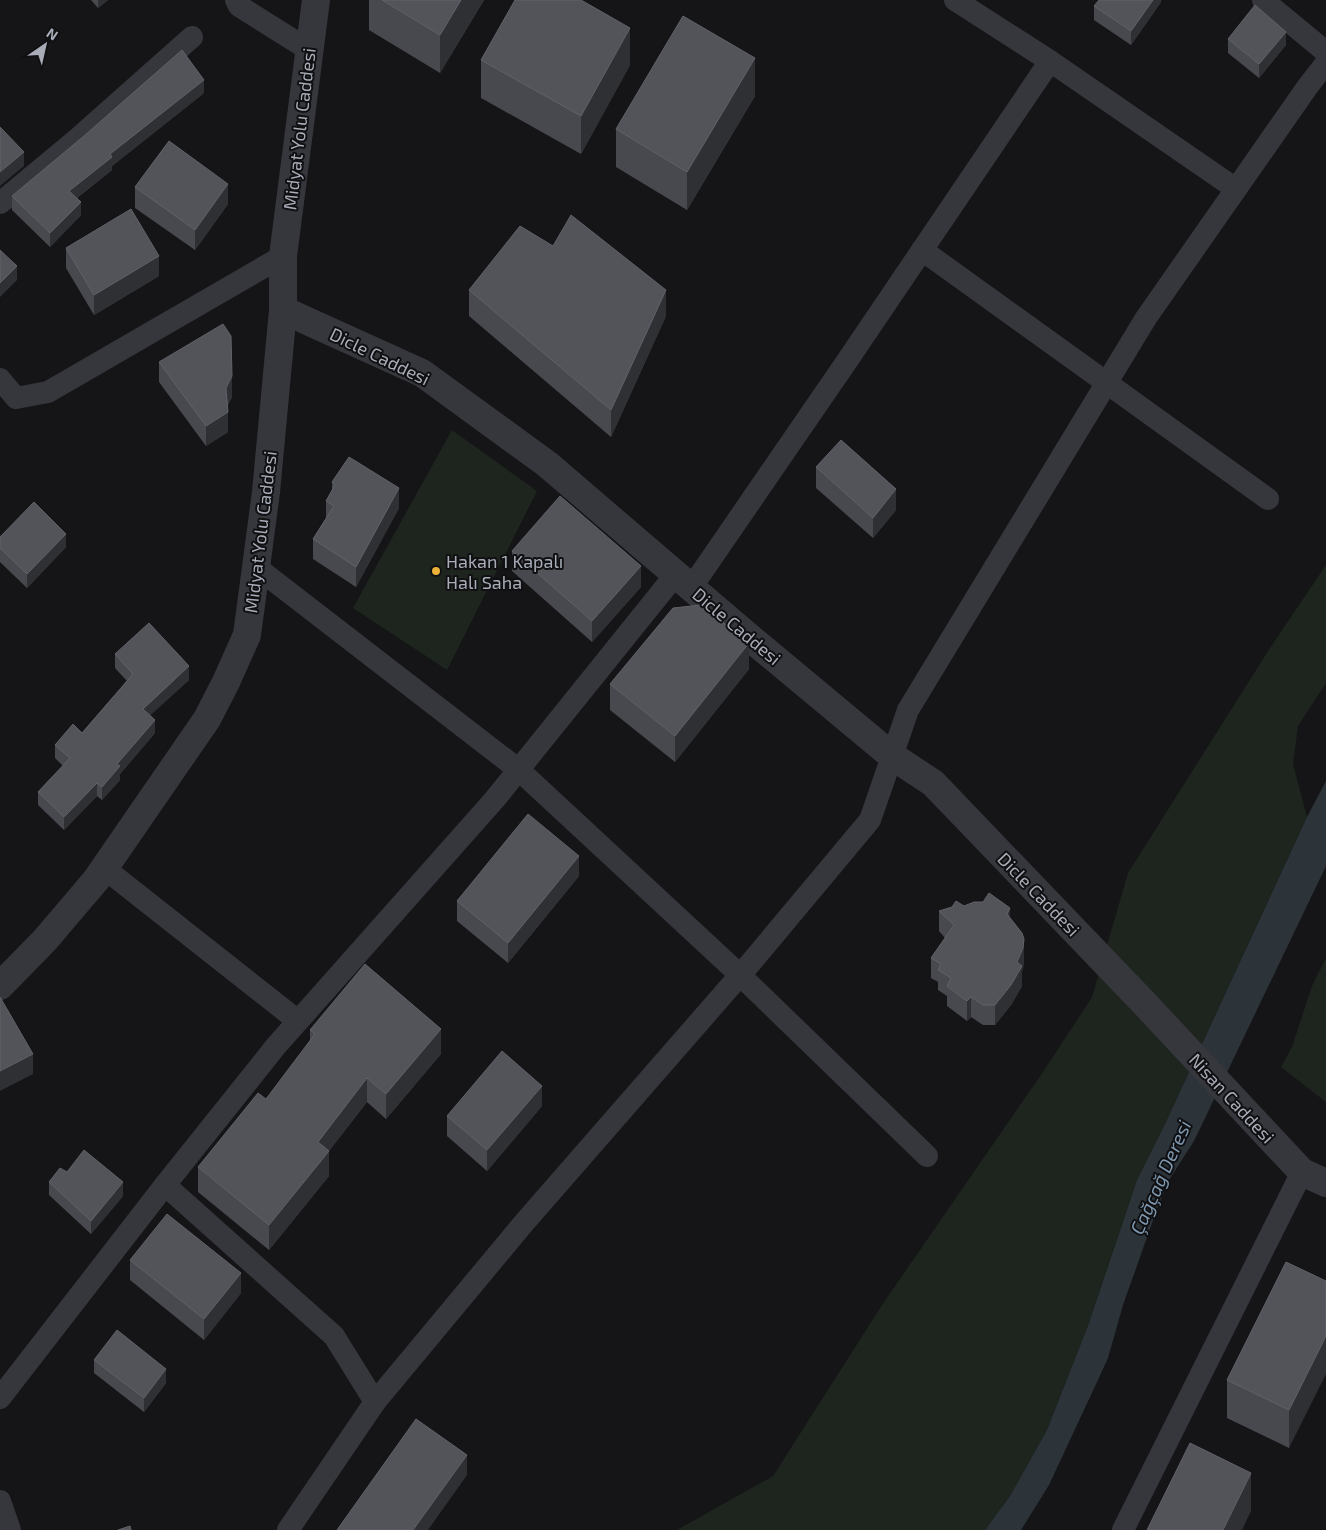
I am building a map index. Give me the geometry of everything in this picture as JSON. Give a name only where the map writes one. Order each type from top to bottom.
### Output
[{"type":"street","points":[[236,0],[239,6],[309,50]]},
{"type":"street","name":"Midyat Yolu Caddesi","points":[[0,986],[46,940],[104,868],[206,719],[222,690],[246,635],[266,492],[283,310],[283,256],[316,0]]},
{"type":"street","points":[[955,0],[1050,60],[1236,189]]},
{"type":"street","points":[[1263,0],[1326,52]]},
{"type":"street","points":[[0,203],[76,140],[192,37]]},
{"type":"street","points":[[0,1398],[165,1185],[276,1046],[495,799],[684,581],[922,250],[1050,60]]},
{"type":"street","points":[[288,1530],[375,1402],[523,1224],[740,975],[870,820],[908,710],[1146,318],[1326,63]]},
{"type":"street","points":[[922,250],[1268,499]]},
{"type":"street","points":[[0,379],[16,398],[48,392],[283,256]]},
{"type":"street","name":"Dicle Caddesi","points":[[283,310],[422,373],[548,464],[892,756],[933,783],[1145,1004]]},
{"type":"street","points":[[256,567],[519,770],[740,975],[927,1156]]},
{"type":"street","points":[[104,868],[298,1021]]},
{"type":"street","name":"Nisan Caddesi","points":[[1145,1004],[1271,1140],[1314,1178]]},
{"type":"street","points":[[1123,1530],[1314,1178]]},
{"type":"street","points":[[165,1185],[334,1336],[375,1402]]},
{"type":"street","points":[[0,1501],[10,1530]]},
{"type":"shaded area","name":"Hakan 1 Kapalı Halı Saha","points":[[452,430],[537,491],[447,670],[353,608]]},
{"type":"shaded area","points":[[1326,565],[1326,683],[1298,726],[1293,764],[1307,817],[1165,1124],[1137,1180],[1089,1323],[1047,1430],[1010,1496],[985,1530],[677,1530],[773,1476],[882,1305],[1045,1069],[1092,997],[1128,873],[1270,648]]},
{"type":"shaded area","points":[[1326,958],[1326,1102],[1281,1067],[1292,1047],[1312,986]]},
{"type":"water","name":"Çağçağ Deresi","points":[[1326,781],[1326,866],[1194,1141],[1169,1180],[1123,1305],[1108,1358],[1049,1485],[1021,1530],[985,1530],[1010,1496],[1047,1430],[1089,1323],[1137,1180],[1165,1124],[1307,817]]},
{"type":"building","points":[[382,0],[461,0],[440,35]]},
{"type":"building","points":[[515,0],[581,0],[630,28],[581,116],[481,60]]},
{"type":"building","points":[[1099,0],[1153,0],[1131,31],[1094,6]]},
{"type":"building","points":[[1255,5],[1286,32],[1259,64],[1228,39]]},
{"type":"building","points":[[683,16],[755,58],[687,172],[616,129]]},
{"type":"building","points":[[182,50],[204,80],[110,154],[112,157],[69,191],[81,202],[50,233],[12,196]]},
{"type":"building","points":[[0,127],[24,152],[0,172]]},
{"type":"building","points":[[169,141],[228,184],[195,230],[135,187]]},
{"type":"building","points":[[131,209],[159,256],[94,295],[66,248]]},
{"type":"building","points":[[571,215],[666,290],[611,410],[469,290],[520,226],[553,246]]},
{"type":"building","points":[[0,250],[17,266],[0,283]]},
{"type":"building","points":[[223,324],[231,336],[232,376],[226,388],[228,412],[206,426],[159,362]]},
{"type":"building","points":[[841,440],[896,489],[873,518],[816,467]]},
{"type":"building","points":[[349,457],[399,488],[356,567],[313,539],[334,506],[326,501],[335,485],[332,482]]},
{"type":"building","points":[[560,496],[641,566],[592,621],[512,551]]},
{"type":"building","points":[[34,502],[66,534],[27,574],[0,548],[0,537]]},
{"type":"building","points":[[701,605],[749,643],[675,736],[610,684],[673,608]]},
{"type":"building","points":[[149,623],[189,666],[143,709],[155,720],[117,764],[120,766],[102,787],[97,783],[64,817],[38,792],[70,758],[55,745],[73,724],[82,733],[133,674],[115,654]]},
{"type":"building","points":[[528,814],[579,856],[508,943],[457,901]]},
{"type":"building","points":[[989,893],[1010,908],[1007,914],[1022,933],[1024,939],[1023,948],[1017,962],[1022,966],[1011,985],[995,1005],[983,1005],[971,997],[967,1001],[947,986],[951,978],[938,970],[941,964],[931,958],[954,925],[939,911],[952,907],[956,901],[964,906],[974,902],[983,902]]},
{"type":"building","points":[[365,964],[441,1029],[386,1094],[367,1078],[318,1142],[329,1151],[269,1225],[198,1167],[258,1093],[266,1099],[315,1034],[310,1030]]},
{"type":"building","points":[[0,997],[33,1054],[0,1071]]},
{"type":"building","points":[[502,1051],[542,1086],[487,1150],[447,1116]]},
{"type":"building","points":[[84,1150],[123,1182],[91,1221],[49,1182],[60,1168],[67,1172]]},
{"type":"building","points":[[167,1214],[241,1273],[204,1319],[130,1260]]},
{"type":"building","points":[[1286,1262],[1326,1281],[1326,1336],[1289,1410],[1227,1380]]},
{"type":"building","points":[[117,1330],[166,1369],[144,1398],[94,1360]]},
{"type":"building","points":[[416,1419],[467,1455],[413,1530],[337,1530]]},
{"type":"building","points":[[1190,1443],[1251,1473],[1223,1530],[1147,1530]]},
{"type":"building","points":[[130,1526],[131,1530],[118,1530]]},
{"type":"place","name":"Hakan 1 Kapalı Halı Saha","points":[[436,571]]}]
